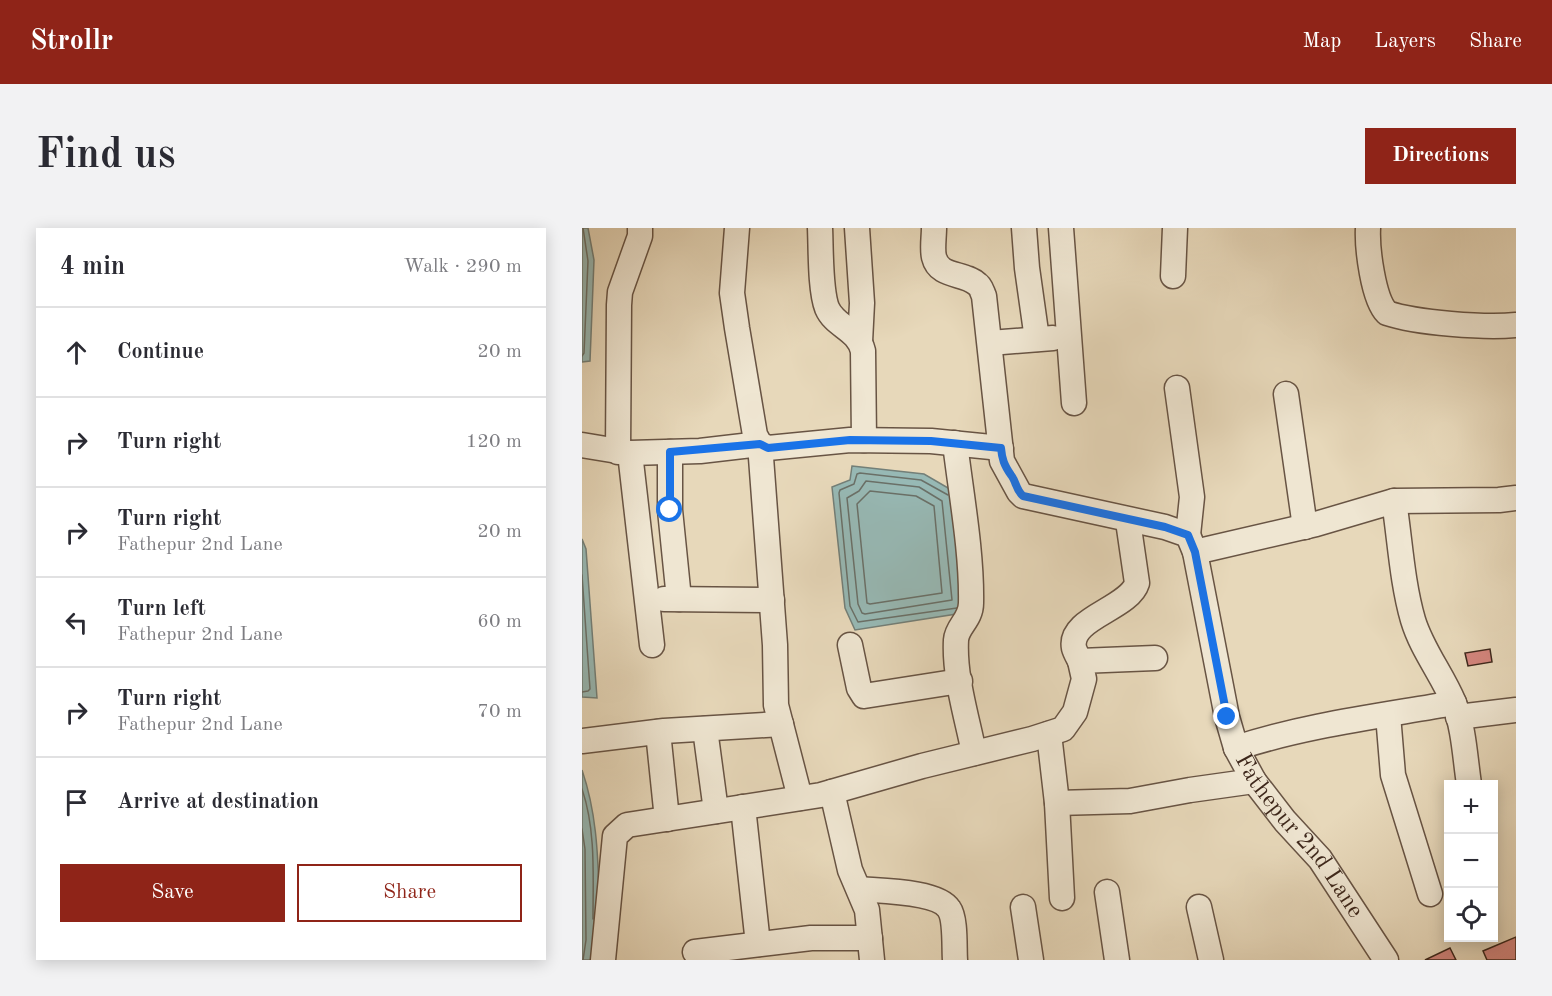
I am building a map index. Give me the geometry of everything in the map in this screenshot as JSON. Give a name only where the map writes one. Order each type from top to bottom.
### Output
[{"type":"street","points":[[640,228],[640,236],[620,292],[619,305],[624,452],[652,645]]},
{"type":"street","points":[[736,228],[732,293],[755,435],[760,444],[772,600],[776,705],[800,798]]},
{"type":"street","points":[[820,228],[828,309],[860,342]]},
{"type":"street","points":[[857,228],[862,303],[860,342],[864,440]]},
{"type":"street","points":[[934,228],[934,257],[939,267],[978,284],[984,296],[1002,461],[1023,496],[1165,527],[1192,544],[1305,526],[1394,501],[1516,498]]},
{"type":"street","points":[[1024,228],[1037,339]]},
{"type":"street","points":[[1061,228],[1074,403]]},
{"type":"street","points":[[1173,276],[1174,228]]},
{"type":"street","points":[[1368,228],[1370,263],[1382,305],[1388,313],[1455,323],[1488,326],[1516,325]]},
{"type":"street","points":[[990,343],[1069,337]]},
{"type":"street","name":"Fathepur 2nd Lane","points":[[1177,388],[1192,497],[1192,544],[1227,717],[1236,748],[1254,781],[1285,821],[1320,859],[1386,960]]},
{"type":"street","points":[[1286,394],[1305,526]]},
{"type":"street","points":[[582,445],[624,452],[670,452],[760,444],[768,448],[864,440],[931,441],[1001,448]]},
{"type":"street","points":[[955,443],[970,573],[971,605],[969,616],[958,632],[956,640],[960,681],[974,753]]},
{"type":"street","points":[[670,452],[670,510],[679,599]]},
{"type":"street","points":[[1394,501],[1413,619],[1435,670],[1456,710],[1468,780]]},
{"type":"street","points":[[603,960],[615,836],[627,825],[832,792],[1063,729],[1075,712],[1084,679],[1074,647],[1076,634],[1083,626],[1135,589],[1137,583],[1129,528],[1130,520]]},
{"type":"street","points":[[646,599],[772,600]]},
{"type":"street","points":[[850,645],[859,688],[864,696],[871,697],[960,681]]},
{"type":"street","points":[[1080,661],[1155,658]]},
{"type":"street","points":[[1236,748],[1292,733],[1388,715],[1456,710],[1516,710]]},
{"type":"street","points":[[1388,715],[1393,775],[1430,894]]},
{"type":"street","points":[[582,741],[658,732],[781,724]]},
{"type":"street","points":[[705,729],[716,811]]},
{"type":"street","points":[[658,732],[667,819]]},
{"type":"street","points":[[1049,734],[1057,803],[1062,898]]},
{"type":"street","points":[[1057,803],[1130,801],[1190,789],[1254,781]]},
{"type":"street","points":[[695,952],[811,938],[871,949],[867,910],[850,870],[832,792]]},
{"type":"street","points":[[744,807],[758,944]]},
{"type":"street","points":[[860,889],[931,897],[943,902],[952,917],[955,960]]},
{"type":"street","points":[[1107,892],[1117,960]]},
{"type":"street","points":[[1023,907],[1031,960]]},
{"type":"street","points":[[1199,907],[1211,960]]},
{"type":"water","points":[[582,228],[588,228],[594,260],[590,361],[582,362]]},
{"type":"water","points":[[852,466],[924,474],[955,492],[969,612],[855,630],[845,608],[832,487],[850,480]]},
{"type":"water","points":[[582,539],[586,549],[597,698],[582,697]]},
{"type":"water","points":[[582,770],[587,785],[597,847],[599,919],[596,960],[582,960]]},
{"type":"building","points":[[1490,649],[1492,662],[1468,666],[1465,653]]},
{"type":"building","points":[[1516,937],[1516,960],[1487,960],[1483,951]]},
{"type":"building","points":[[1450,948],[1456,960],[1425,960]]},
{"type":"route","points":[[670,510],[670,452],[760,444],[768,448],[850,440],[931,441],[1001,448],[1006,471],[1011,475],[1023,496],[1165,527],[1188,535],[1195,552],[1227,717]]}]
